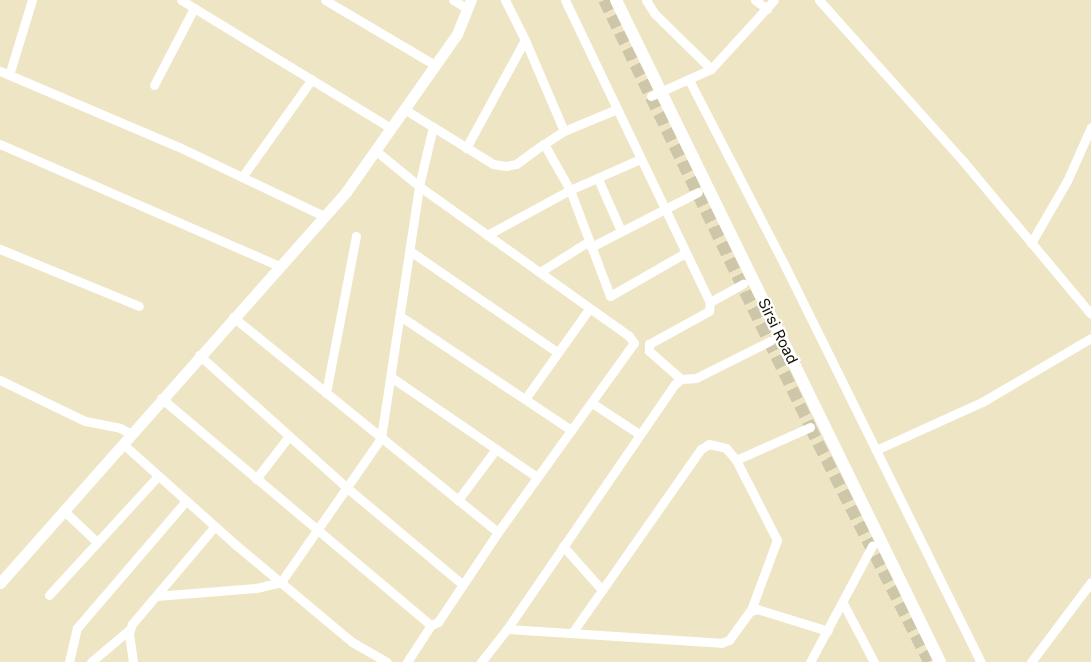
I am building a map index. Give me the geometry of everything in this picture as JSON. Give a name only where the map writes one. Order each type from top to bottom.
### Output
[{"type":"main road","name":"Sirsi Road","points":[[616,0],[655,94],[940,662]]},
{"type":"street","points":[[9,75],[32,0]]},
{"type":"street","points":[[181,0],[391,128]]},
{"type":"street","points":[[325,0],[435,65]]},
{"type":"street","points":[[0,583],[132,434],[160,398],[324,216],[375,150],[457,34],[469,4],[452,0]]},
{"type":"street","points":[[505,0],[525,40],[564,131]]},
{"type":"street","points":[[565,0],[664,210],[710,302],[709,311],[649,344],[649,351],[681,379],[696,378],[770,341]]},
{"type":"street","points":[[646,0],[654,13],[711,69]]},
{"type":"street","points":[[756,0],[768,9]]},
{"type":"street","points":[[655,94],[711,69],[768,9],[774,0]]},
{"type":"street","points":[[819,0],[1091,314]]},
{"type":"street","points":[[154,85],[194,8]]},
{"type":"street","points":[[466,148],[525,40]]},
{"type":"street","points":[[0,71],[242,177],[324,216]]},
{"type":"street","points":[[242,177],[312,79]]},
{"type":"street","points":[[689,80],[981,662]]},
{"type":"street","points":[[404,109],[481,159],[506,166],[516,164],[564,131],[617,109]]},
{"type":"street","points":[[1031,243],[1067,181],[1091,127]]},
{"type":"street","points":[[156,596],[256,588],[280,582],[381,438],[419,186],[433,128]]},
{"type":"street","points":[[0,144],[279,266]]},
{"type":"street","points":[[544,144],[570,190],[610,296],[685,253]]},
{"type":"street","points":[[375,150],[419,186],[629,336],[634,343],[498,532],[438,622],[430,625],[408,662]]},
{"type":"street","points":[[486,235],[570,190],[640,159]]},
{"type":"street","points":[[598,179],[621,231]]},
{"type":"street","points":[[540,272],[590,244],[621,231],[698,192]]},
{"type":"street","points":[[326,393],[356,236]]},
{"type":"street","points":[[0,249],[139,306]]},
{"type":"street","points":[[410,250],[556,352]]},
{"type":"street","points":[[710,302],[743,284]]},
{"type":"street","points":[[526,399],[556,352],[589,309]]},
{"type":"street","points":[[400,316],[571,430]]},
{"type":"street","points":[[233,317],[498,532]]},
{"type":"street","points":[[876,450],[982,402],[1091,338]]},
{"type":"street","points":[[199,356],[346,487],[462,584]]},
{"type":"street","points":[[391,377],[537,477]]},
{"type":"street","points":[[481,662],[507,629],[639,434],[681,379]]},
{"type":"street","points":[[0,380],[85,422],[120,428],[132,434]]},
{"type":"street","points":[[160,398],[430,625]]},
{"type":"street","points":[[592,403],[639,434]]},
{"type":"street","points":[[736,460],[810,427]]},
{"type":"street","points":[[256,479],[289,436]]},
{"type":"street","points":[[123,444],[186,501],[352,642],[387,662]]},
{"type":"street","points":[[507,629],[721,643],[736,633],[751,610],[777,540],[736,460],[720,445],[710,444],[701,450],[572,632]]},
{"type":"street","points":[[458,500],[496,449]]},
{"type":"street","points":[[50,595],[158,476]]},
{"type":"street","points":[[70,662],[77,628],[186,501]]},
{"type":"street","points":[[63,510],[97,542]]},
{"type":"street","points":[[91,662],[130,629],[215,526]]},
{"type":"street","points":[[562,546],[602,590]]},
{"type":"street","points":[[810,662],[872,546]]},
{"type":"street","points":[[1030,662],[1090,584]]},
{"type":"street","points":[[843,603],[874,662]]},
{"type":"street","points":[[751,610],[763,609],[828,631]]},
{"type":"street","points":[[130,629],[133,662]]},
{"type":"tunnel","points":[[604,0],[810,427],[929,662]]}]
